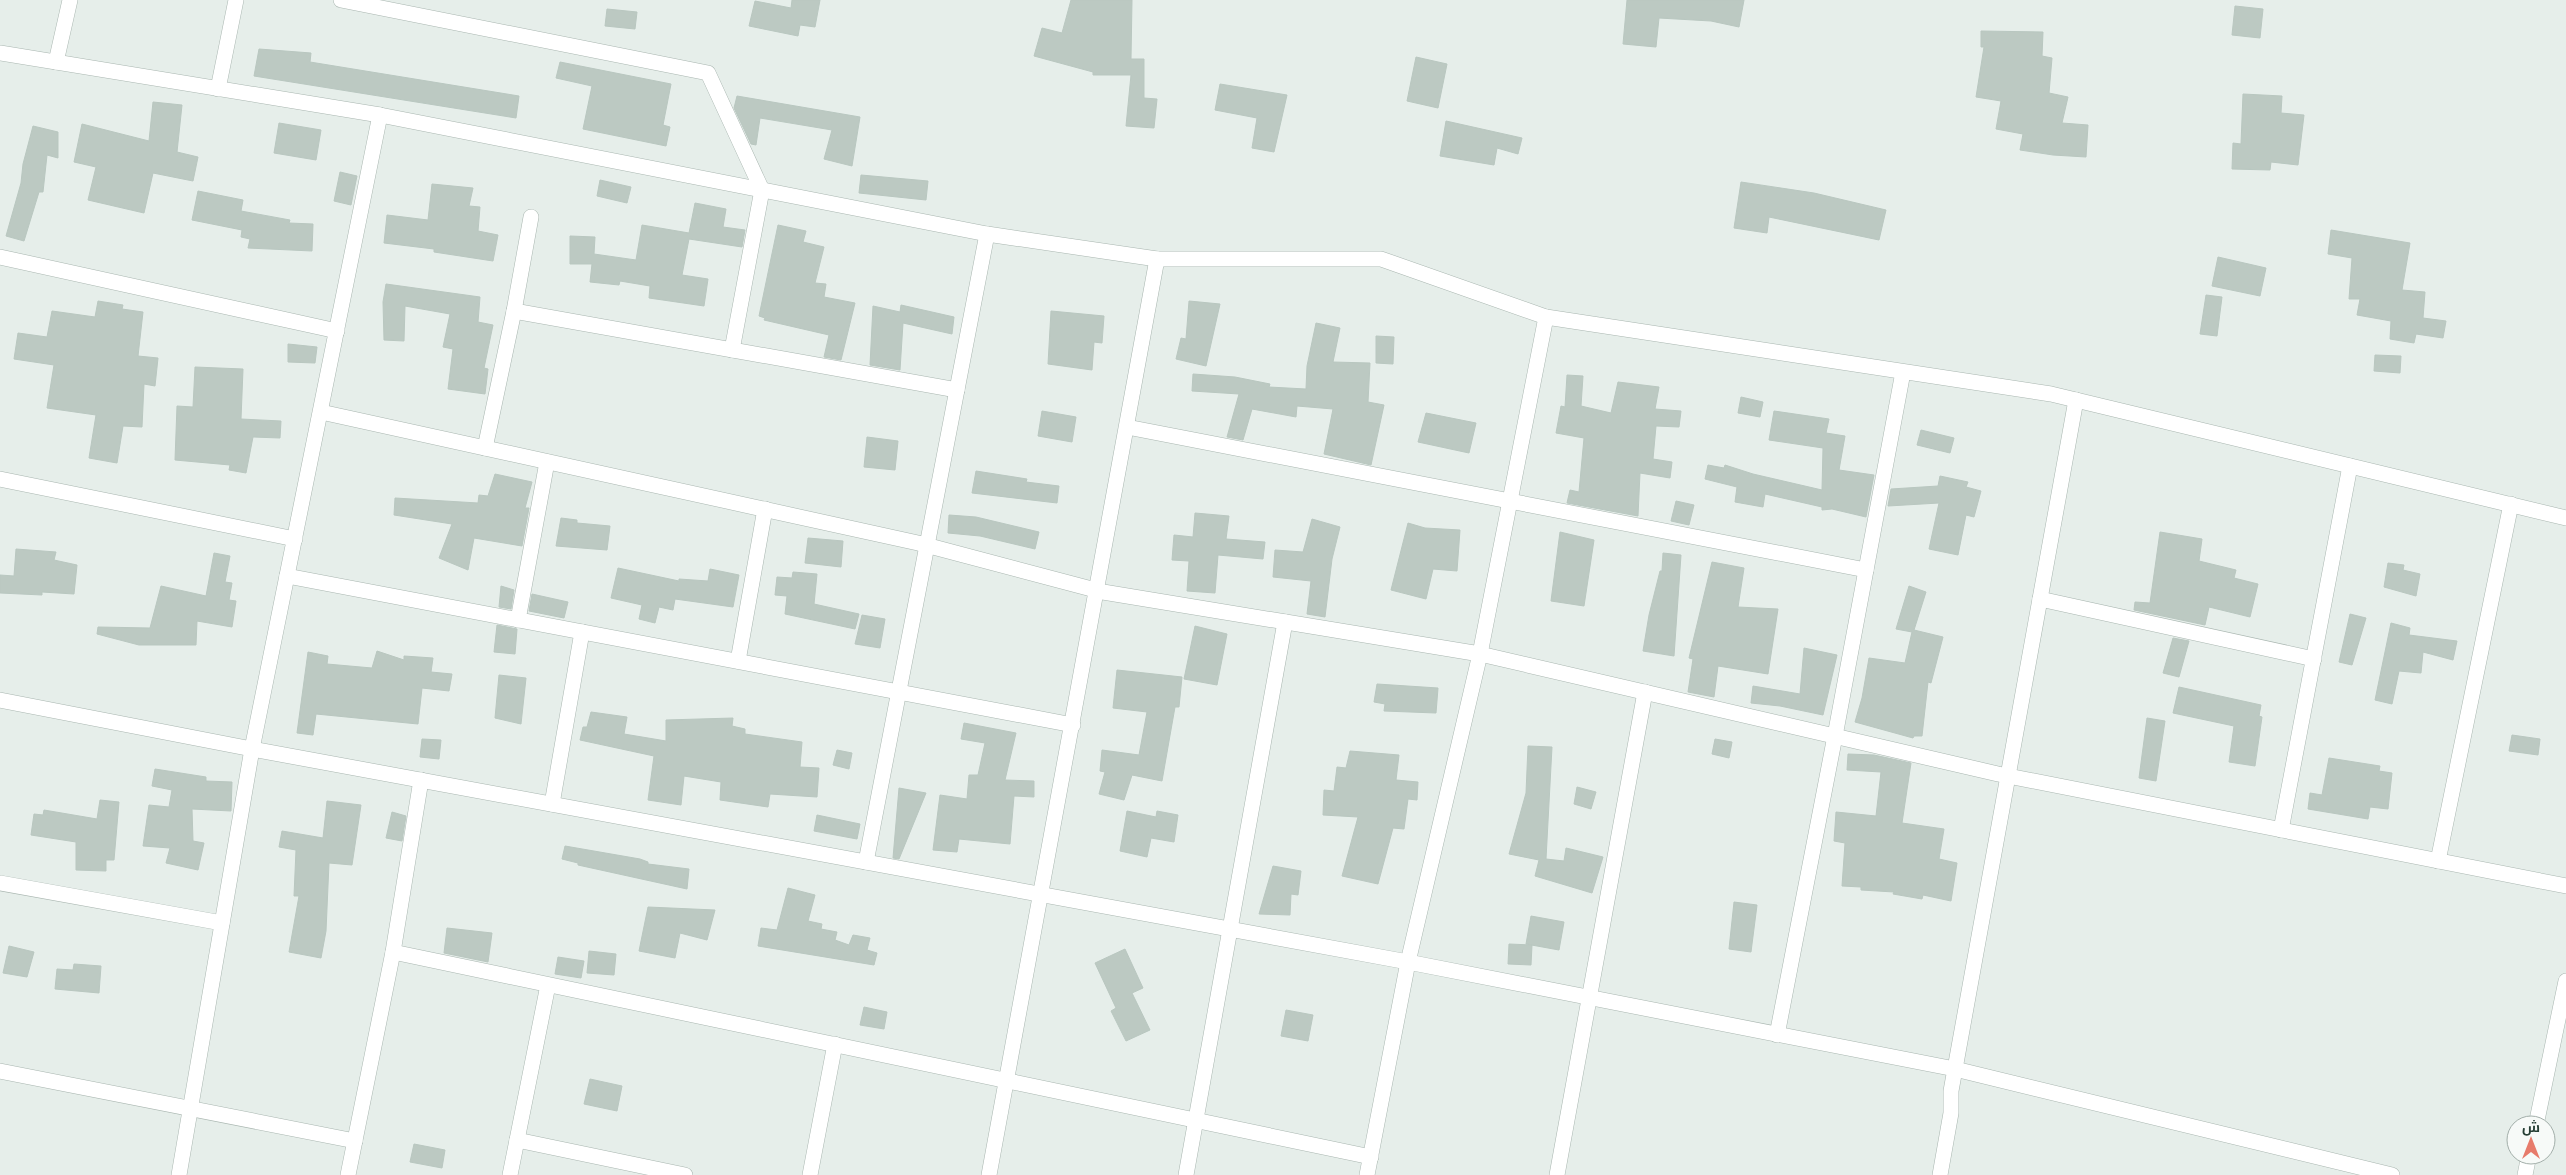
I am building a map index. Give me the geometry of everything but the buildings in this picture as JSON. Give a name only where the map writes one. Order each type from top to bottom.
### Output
[{"type":"street","points":[[56,62],[70,0]]},
{"type":"street","points":[[218,88],[236,0]]},
{"type":"street","points":[[341,0],[708,73],[762,190],[732,350]]},
{"type":"street","points":[[0,53],[380,115],[987,234],[1157,260],[1381,259],[1546,317],[2051,394],[2566,518]]},
{"type":"street","points":[[179,1175],[252,749],[380,115]]},
{"type":"street","points":[[485,448],[514,311],[531,217]]},
{"type":"street","points":[[866,862],[987,234]]},
{"type":"street","points":[[0,257],[337,331]]},
{"type":"street","points":[[989,1175],[1157,260]]},
{"type":"street","points":[[514,311],[957,390]]},
{"type":"street","points":[[1368,1175],[1408,962],[1480,654],[1546,317]]},
{"type":"street","points":[[1776,1035],[1835,736],[1903,372]]},
{"type":"street","points":[[1940,1175],[1951,1113],[1951,1091],[2076,400]]},
{"type":"street","points":[[320,412],[927,545],[1097,590],[1480,654],[2008,776],[2566,886]]},
{"type":"street","points":[[1127,427],[1866,570]]},
{"type":"street","points":[[518,620],[547,462]]},
{"type":"street","points":[[2282,830],[2350,466]]},
{"type":"street","points":[[0,479],[295,539]]},
{"type":"street","points":[[2438,861],[2511,504]]},
{"type":"street","points":[[738,661],[765,509]]},
{"type":"street","points":[[287,576],[1073,725]]},
{"type":"street","points":[[2040,599],[2314,659]]},
{"type":"street","points":[[1186,1175],[1285,622]]},
{"type":"street","points":[[552,804],[582,632]]},
{"type":"street","points":[[1557,1175],[1645,692]]},
{"type":"street","points":[[0,700],[252,749],[1408,962],[1956,1069],[2392,1175]]},
{"type":"street","points":[[348,1175],[392,952],[421,780]]},
{"type":"street","points":[[0,883],[222,923]]},
{"type":"street","points":[[392,952],[1371,1157]]},
{"type":"street","points":[[2538,1115],[2566,981]]},
{"type":"street","points":[[510,1175],[548,984]]},
{"type":"street","points":[[810,1175],[835,1044]]},
{"type":"street","points":[[0,1071],[355,1141]]},
{"type":"street","points":[[517,1140],[685,1175]]}]
